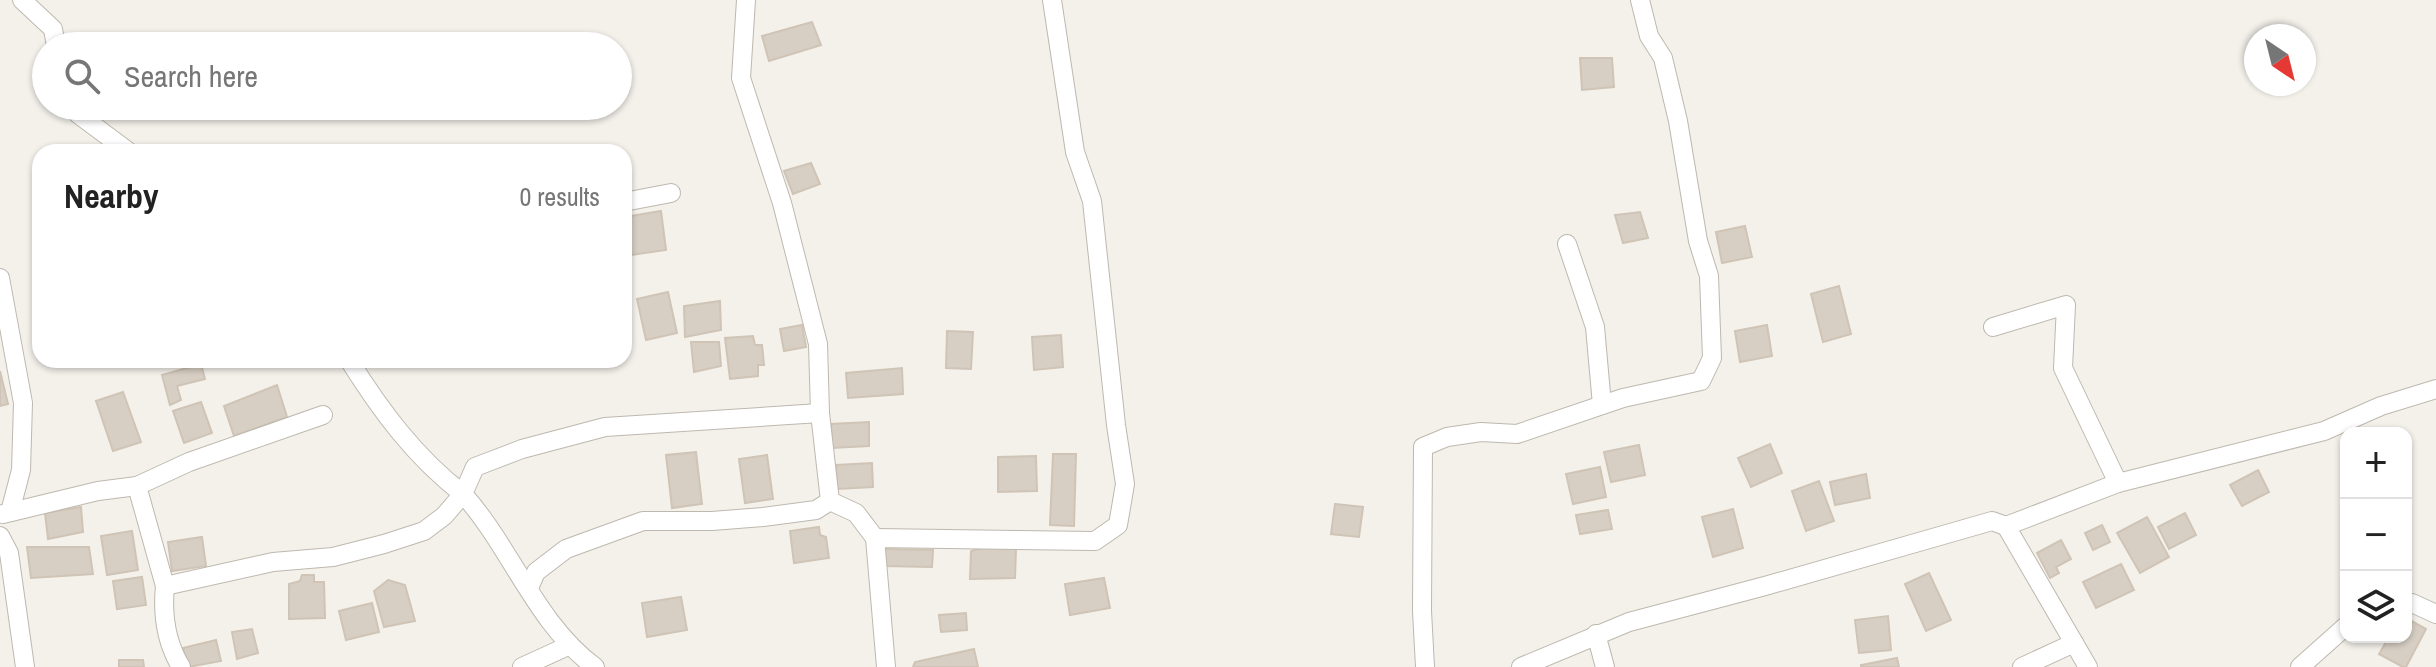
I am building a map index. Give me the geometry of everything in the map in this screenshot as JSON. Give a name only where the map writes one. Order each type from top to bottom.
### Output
[{"type":"street","points":[[22,0],[54,32]]},
{"type":"street","points":[[746,0],[741,78],[782,203],[818,344],[820,413],[830,501]]},
{"type":"street","points":[[875,538],[1095,541],[1118,525],[1125,484],[1092,201],[1075,152],[1052,0]]},
{"type":"street","points":[[1425,667],[1422,611],[1423,447],[1447,437],[1517,434],[1602,405],[1701,381],[1712,358],[1709,276],[1698,241],[1678,121],[1663,58],[1649,36],[1640,0]]},
{"type":"street","points":[[86,120],[118,144]]},
{"type":"street","points":[[632,200],[671,193]]},
{"type":"street","points":[[1567,244],[1595,327],[1602,405]]},
{"type":"street","points":[[0,278],[23,403],[21,470],[5,513]]},
{"type":"street","points":[[1993,327],[2066,305],[2063,368],[2118,483]]},
{"type":"street","points":[[354,368],[375,402],[407,443],[479,512],[570,645],[595,667]]},
{"type":"street","points":[[2006,526],[2118,483],[2324,431],[2381,406],[2436,389]]},
{"type":"street","points":[[165,586],[273,562],[333,557],[424,531],[444,516],[463,494],[475,467],[522,449],[605,427],[820,413]]},
{"type":"street","points":[[5,513],[98,491],[137,486],[189,462],[323,415]]},
{"type":"street","points":[[137,486],[165,586],[163,604],[169,648],[181,667]]},
{"type":"street","points":[[830,501],[856,513],[875,538],[886,667]]},
{"type":"street","points":[[529,588],[536,572],[566,549],[643,521],[763,517],[816,510],[830,501]]},
{"type":"street","points":[[1521,667],[1596,634],[1662,613],[1992,521],[2006,526],[2088,667]]},
{"type":"street","points":[[0,536],[9,553],[25,667]]},
{"type":"street","points":[[2412,603],[2436,614]]},
{"type":"street","points":[[2300,667],[2340,631]]},
{"type":"street","points":[[1596,634],[1605,667]]},
{"type":"street","points":[[2022,667],[2074,643]]},
{"type":"street","points":[[522,667],[570,645]]},
{"type":"building","points":[[812,22],[821,45],[769,61],[762,36]]},
{"type":"building","points":[[1580,58],[1612,58],[1614,87],[1582,90]]},
{"type":"building","points":[[811,163],[820,184],[793,194],[784,171]]},
{"type":"building","points":[[661,211],[666,250],[632,255],[632,216]]},
{"type":"building","points":[[1640,212],[1648,238],[1623,243],[1615,215]]},
{"type":"building","points":[[1745,226],[1752,257],[1722,263],[1716,232]]},
{"type":"building","points":[[1839,286],[1851,334],[1823,342],[1811,294]]},
{"type":"building","points":[[668,292],[677,333],[646,340],[637,299]]},
{"type":"building","points":[[720,301],[721,330],[685,337],[684,306]]},
{"type":"building","points":[[802,325],[806,347],[784,351],[780,329]]},
{"type":"building","points":[[1767,325],[1772,356],[1740,362],[1735,331]]},
{"type":"building","points":[[947,331],[973,332],[971,369],[946,368]]},
{"type":"building","points":[[1061,335],[1063,367],[1034,370],[1032,337]]},
{"type":"building","points":[[753,336],[755,345],[762,345],[764,365],[758,365],[758,376],[730,379],[725,338]]},
{"type":"building","points":[[691,342],[719,342],[721,366],[694,372]]},
{"type":"building","points":[[187,368],[202,368],[205,379],[177,386],[181,400],[170,405],[162,375]]},
{"type":"building","points":[[902,368],[903,394],[848,398],[846,373]]},
{"type":"building","points":[[0,371],[8,404],[0,406]]},
{"type":"building","points":[[277,385],[287,417],[234,436],[224,406]]},
{"type":"building","points":[[123,392],[141,442],[113,451],[96,401]]},
{"type":"building","points":[[201,402],[212,433],[184,443],[173,411]]},
{"type":"building","points":[[869,422],[869,446],[832,448],[831,424]]},
{"type":"building","points":[[1770,444],[1782,473],[1751,487],[1738,458]]},
{"type":"building","points":[[1639,445],[1645,475],[1611,482],[1604,452]]},
{"type":"building","points":[[696,452],[702,504],[672,508],[666,455]]},
{"type":"building","points":[[1053,454],[1076,454],[1074,526],[1050,525]]},
{"type":"building","points":[[767,455],[773,499],[745,503],[739,459]]},
{"type":"building","points":[[1036,456],[1037,491],[998,492],[998,457]]},
{"type":"building","points":[[872,463],[873,487],[837,489],[836,465]]},
{"type":"building","points":[[1600,467],[1606,497],[1573,504],[1566,474]]},
{"type":"building","points":[[2258,470],[2269,492],[2242,506],[2230,485]]},
{"type":"building","points":[[1866,474],[1870,498],[1835,505],[1830,482]]},
{"type":"building","points":[[1819,481],[1834,521],[1806,531],[1792,491]]},
{"type":"building","points":[[1335,504],[1363,507],[1359,537],[1331,534]]},
{"type":"building","points":[[81,507],[83,532],[48,539],[45,513]]},
{"type":"building","points":[[1733,509],[1743,548],[1713,557],[1702,517]]},
{"type":"building","points":[[1608,510],[1612,529],[1580,534],[1576,515]]},
{"type":"building","points":[[2185,513],[2196,535],[2169,549],[2158,527]]},
{"type":"building","points":[[2147,517],[2169,557],[2140,573],[2117,533]]},
{"type":"building","points":[[2102,525],[2110,542],[2093,550],[2085,533]]},
{"type":"building","points":[[819,527],[820,535],[826,537],[829,558],[794,563],[790,531]]},
{"type":"building","points":[[132,531],[138,570],[107,575],[101,536]]},
{"type":"building","points":[[202,537],[206,566],[172,571],[168,542]]},
{"type":"building","points":[[2061,540],[2071,559],[2056,567],[2059,573],[2050,578],[2037,553]]},
{"type":"building","points":[[1004,542],[1004,549],[1016,549],[1015,578],[970,579],[971,551]]},
{"type":"building","points":[[27,547],[89,547],[93,574],[31,578]]},
{"type":"building","points":[[882,549],[933,550],[932,567],[882,566]]},
{"type":"building","points":[[2121,564],[2134,590],[2096,608],[2083,582]]},
{"type":"building","points":[[1929,573],[1951,620],[1926,631],[1905,584]]},
{"type":"building","points":[[302,575],[314,575],[314,582],[324,582],[325,618],[289,619],[289,584],[300,581]]},
{"type":"building","points":[[142,577],[146,605],[117,609],[113,581]]},
{"type":"building","points":[[1104,578],[1110,608],[1070,615],[1065,584]]},
{"type":"building","points":[[388,580],[405,585],[415,621],[384,627],[374,591]]},
{"type":"building","points":[[681,597],[687,630],[647,637],[642,603]]},
{"type":"building","points":[[372,603],[379,632],[346,640],[339,611]]},
{"type":"building","points":[[966,613],[967,630],[941,632],[939,615]]},
{"type":"building","points":[[1888,616],[1891,650],[1859,653],[1855,620]]},
{"type":"building","points":[[2412,621],[2426,629],[2406,667],[2379,654],[2385,643],[2412,643]]},
{"type":"building","points":[[252,629],[258,653],[237,659],[232,632]]},
{"type":"building","points":[[216,640],[221,661],[188,667],[183,648]]},
{"type":"building","points":[[974,649],[978,667],[913,667],[915,662]]},
{"type":"building","points":[[1897,658],[1899,667],[1861,667],[1861,665]]},
{"type":"building","points":[[119,660],[143,660],[144,667],[119,667]]}]
